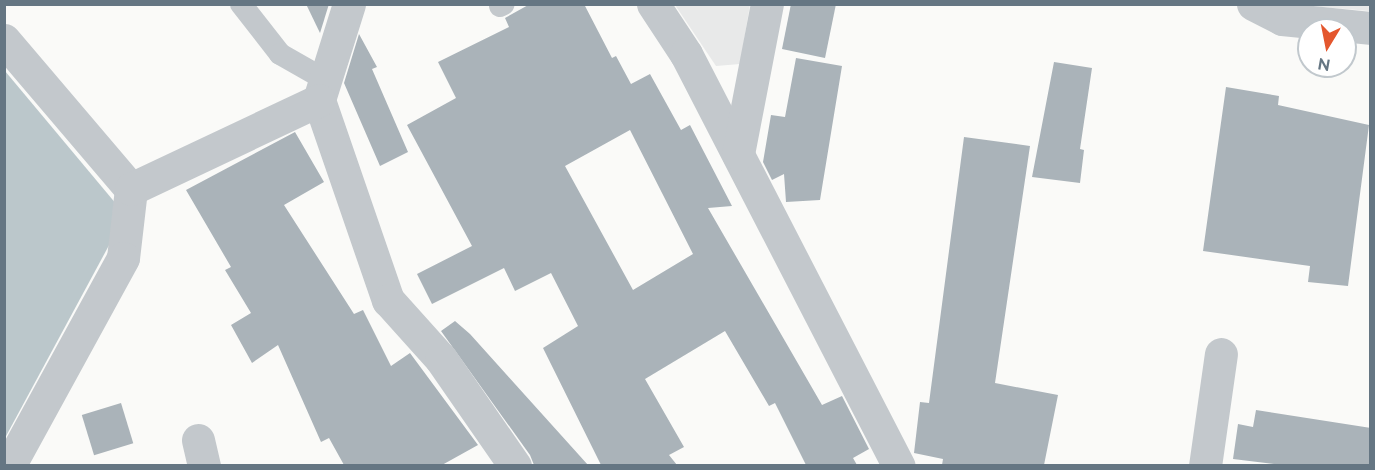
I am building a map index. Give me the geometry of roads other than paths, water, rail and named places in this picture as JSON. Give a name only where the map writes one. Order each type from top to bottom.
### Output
[{"type":"street","points":[[349,4],[321,90],[388,300],[441,359],[513,465]]},
{"type":"street","points":[[654,4],[686,54],[899,465]]},
{"type":"street","points":[[738,154],[767,4]]},
{"type":"street","points":[[1253,4],[1282,19],[1371,28]]},
{"type":"street","points":[[4,40],[131,189],[123,258],[9,465]]},
{"type":"street","points":[[131,189],[321,90]]},
{"type":"street","points":[[1205,465],[1221,354]]},
{"type":"lane","points":[[241,4],[280,54],[321,90]]}]
